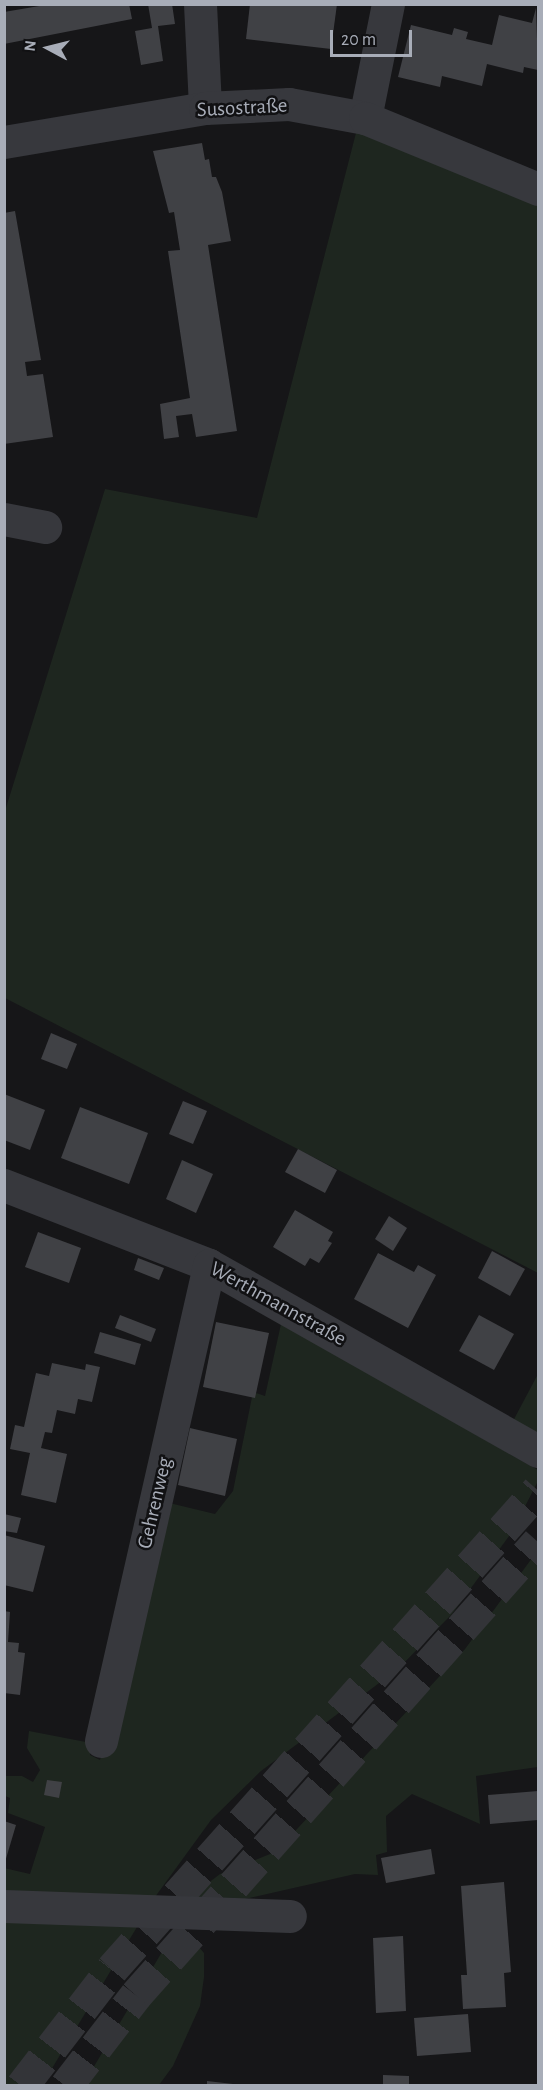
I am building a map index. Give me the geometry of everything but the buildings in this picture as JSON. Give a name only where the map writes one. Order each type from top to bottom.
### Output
[{"type":"street","points":[[200,4],[205,108]]},
{"type":"street","points":[[365,118],[387,4]]},
{"type":"street","name":"Susostraße","points":[[4,142],[205,108],[289,104],[365,118],[538,189]]},
{"type":"street","points":[[4,519],[45,526]]},
{"type":"street","name":"Werthmannstraße","points":[[4,1185],[209,1265],[538,1451]]},
{"type":"street","name":"Gehrenweg","points":[[101,1741],[209,1265]]},
{"type":"street","points":[[4,1906],[290,1916]]},
{"type":"shaded area","points":[[357,129],[538,205],[538,1273],[5,998],[5,811],[105,489],[257,518]]},
{"type":"shaded area","points":[[281,1324],[538,1470],[538,1481],[512,1532],[452,1614],[398,1669],[261,1771],[211,1820],[155,1897],[5,1894],[4,1868],[30,1874],[45,1827],[8,1813],[10,1798],[5,1796],[5,1776],[22,1776],[33,1782],[40,1770],[27,1748],[29,1731],[91,1743],[90,1755],[100,1760],[161,1501],[215,1514],[233,1491],[253,1392],[265,1396]]},
{"type":"shaded area","points":[[538,1374],[538,1436],[513,1421]]},
{"type":"shaded area","points":[[538,1550],[538,1767],[476,1776],[480,1824],[412,1794],[386,1816],[387,1852],[376,1855],[378,1875],[355,1874],[236,1901],[193,1903],[203,1887],[220,1874],[270,1854],[283,1844],[465,1649]]},
{"type":"shaded area","points":[[5,1922],[137,1927],[42,2085],[5,2086]]},
{"type":"shaded area","points":[[175,1930],[194,1941],[204,1953],[204,1977],[200,2006],[173,2066],[159,2085],[83,2085]]},
{"type":"tunnel","points":[[22,2086],[112,1969],[538,1490]]},
{"type":"tunnel","points":[[66,2086],[136,1995],[538,1542]]}]
